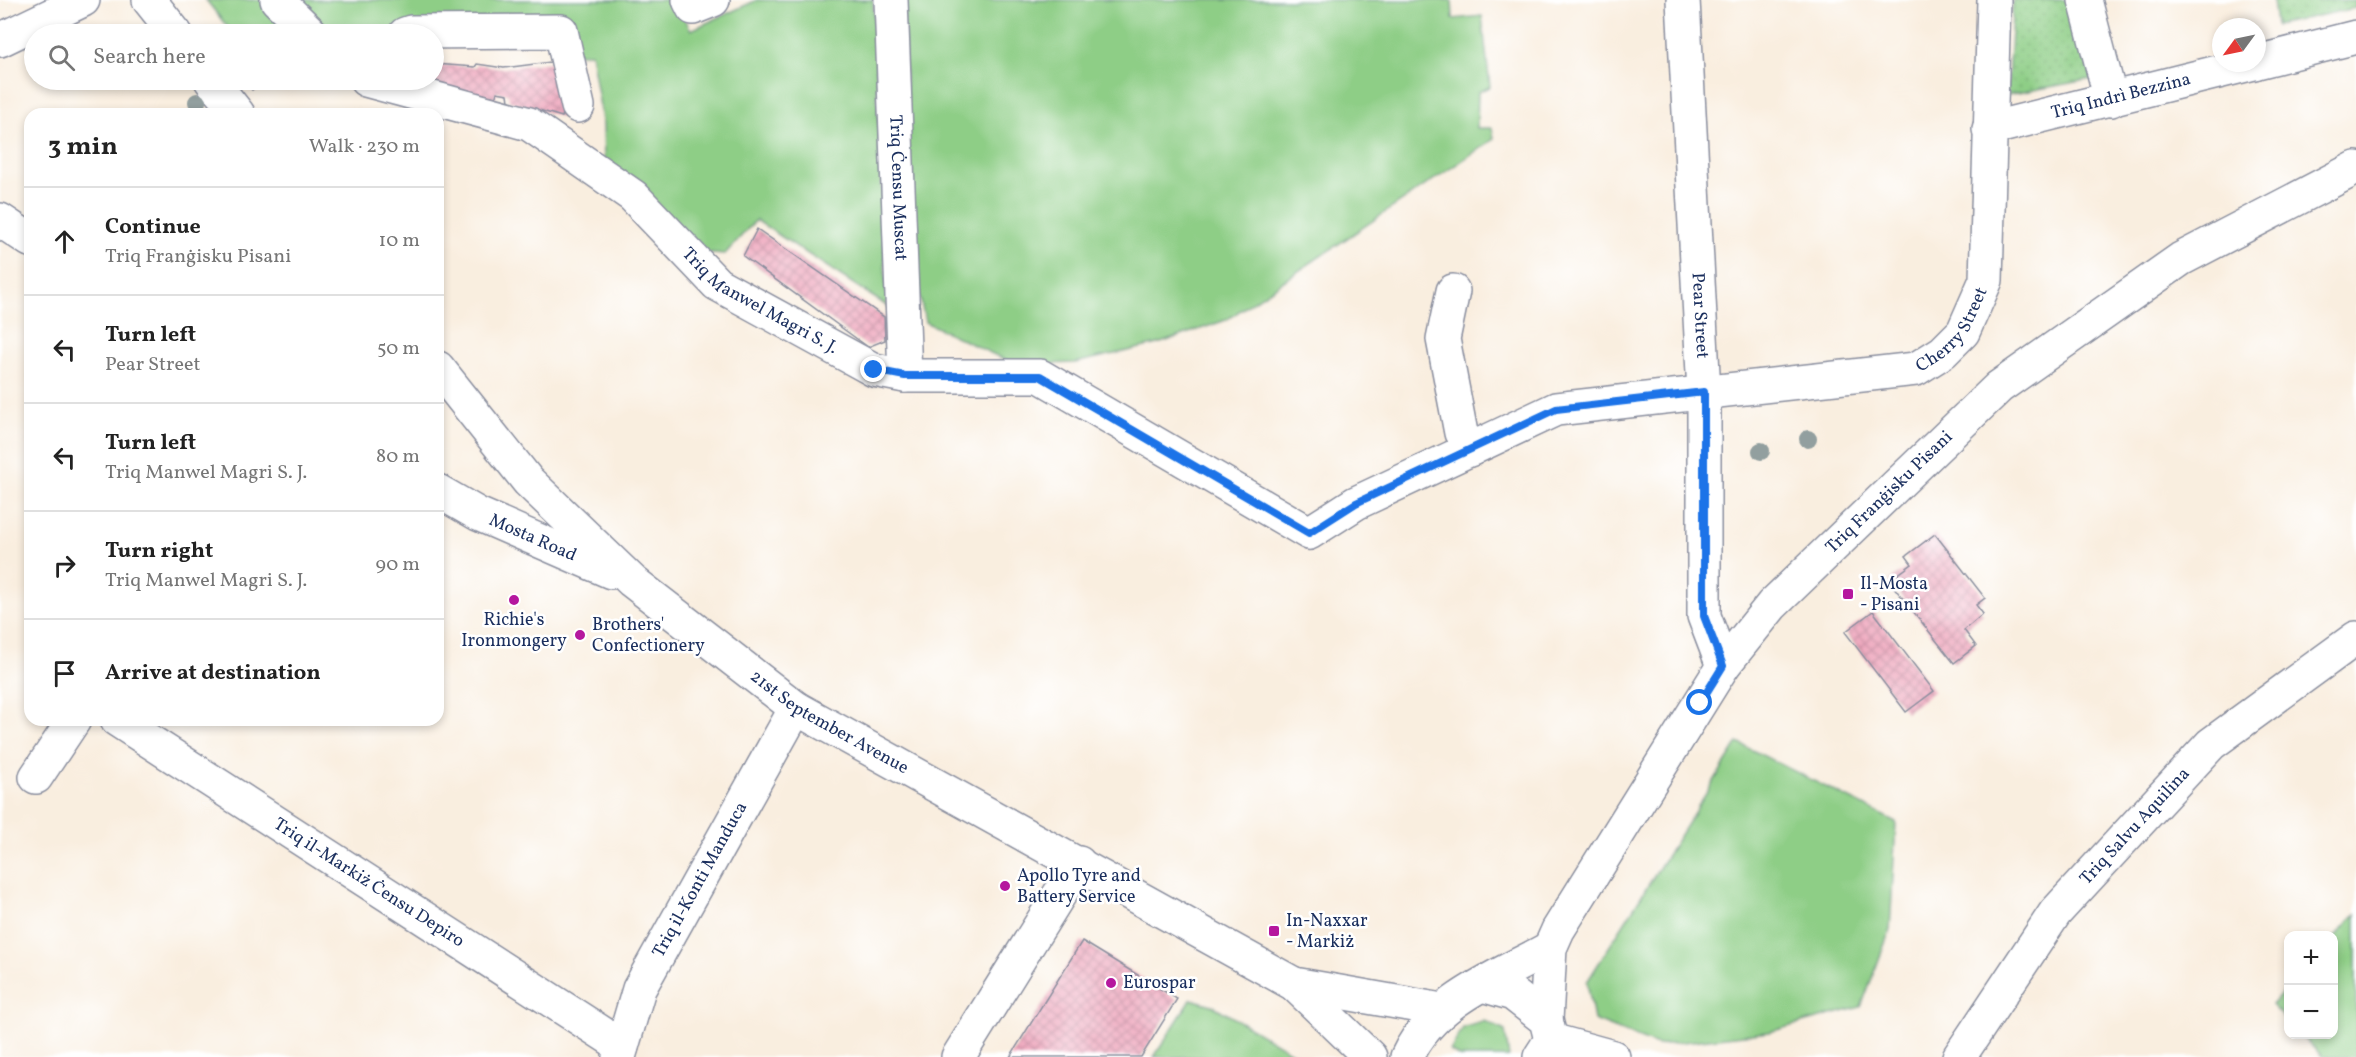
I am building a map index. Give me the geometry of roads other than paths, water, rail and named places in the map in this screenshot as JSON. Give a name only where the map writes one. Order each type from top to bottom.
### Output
[{"type":"street","points":[[33,24],[82,0]]},
{"type":"street","points":[[149,0],[168,24]]},
{"type":"street","points":[[278,0],[302,24]]},
{"type":"street","name":"Triq Ċensu Muscat","points":[[891,0],[905,376]]},
{"type":"street","name":"Pear Street","points":[[1683,0],[1704,392],[1704,616],[1723,666]]},
{"type":"street","name":"Cherry Street","points":[[1704,392],[1917,369],[1943,352],[1963,332],[1986,280],[1989,129],[1995,0]]},
{"type":"street","points":[[2085,0],[2111,100]]},
{"type":"street","points":[[0,40],[24,28]]},
{"type":"street","points":[[444,32],[561,31],[578,106]]},
{"type":"street","name":"Triq Indrì Bezzina","points":[[2266,60],[2356,36]]},
{"type":"street","name":"Triq Indrì Bezzina","points":[[1989,129],[2221,72]]},
{"type":"street","points":[[219,90],[233,108]]},
{"type":"street","name":"Triq Manwel Magri S. J.","points":[[403,90],[530,124],[633,196],[717,284],[874,370],[905,376],[1040,376],[1309,533],[1356,503],[1556,409],[1704,392]]},
{"type":"street","name":"Triq Franġisku Pisani","points":[[1546,1039],[1550,948],[1558,930],[1723,666],[1772,605],[1999,387],[2181,259],[2356,168]]},
{"type":"street","points":[[0,220],[24,236]]},
{"type":"street","points":[[1453,291],[1443,339],[1461,433],[1472,449]]},
{"type":"street","name":"21st September Avenue","points":[[444,376],[528,481],[632,581],[796,708],[1294,984],[1370,1057]]},
{"type":"street","name":"Mosta Road","points":[[444,494],[478,514],[632,581]]},
{"type":"street","name":"Triq Salvu Aquilina","points":[[1959,1057],[2055,913],[2211,744],[2356,638]]},
{"type":"street","name":"Triq il-Konti Manduca","points":[[620,1051],[639,989],[796,708]]},
{"type":"street","points":[[36,777],[70,726]]},
{"type":"street","name":"Triq il-Markiż Ċensu Depiro","points":[[126,726],[620,1051]]},
{"type":"street","points":[[958,1057],[1079,863]]},
{"type":"street","points":[[1407,1057],[1425,1027],[1442,1010],[1550,948]]},
{"type":"street","name":"21st September Avenue","points":[[1294,984],[1442,1010]]},
{"type":"street","points":[[1482,986],[1514,994],[1546,1039],[1613,1057]]},
{"type":"place","name":"Il-Mosta - Pisani","points":[[1848,594]]},
{"type":"place","name":"Richie's Ironmongery","points":[[514,600]]},
{"type":"place","name":"Brothers' Confectionery","points":[[580,635]]},
{"type":"place","name":"Apollo Tyre and Battery Service","points":[[1005,886]]},
{"type":"place","name":"In-Naxxar - Markiż","points":[[1274,931]]},
{"type":"place","name":"Eurospar","points":[[1111,983]]}]
